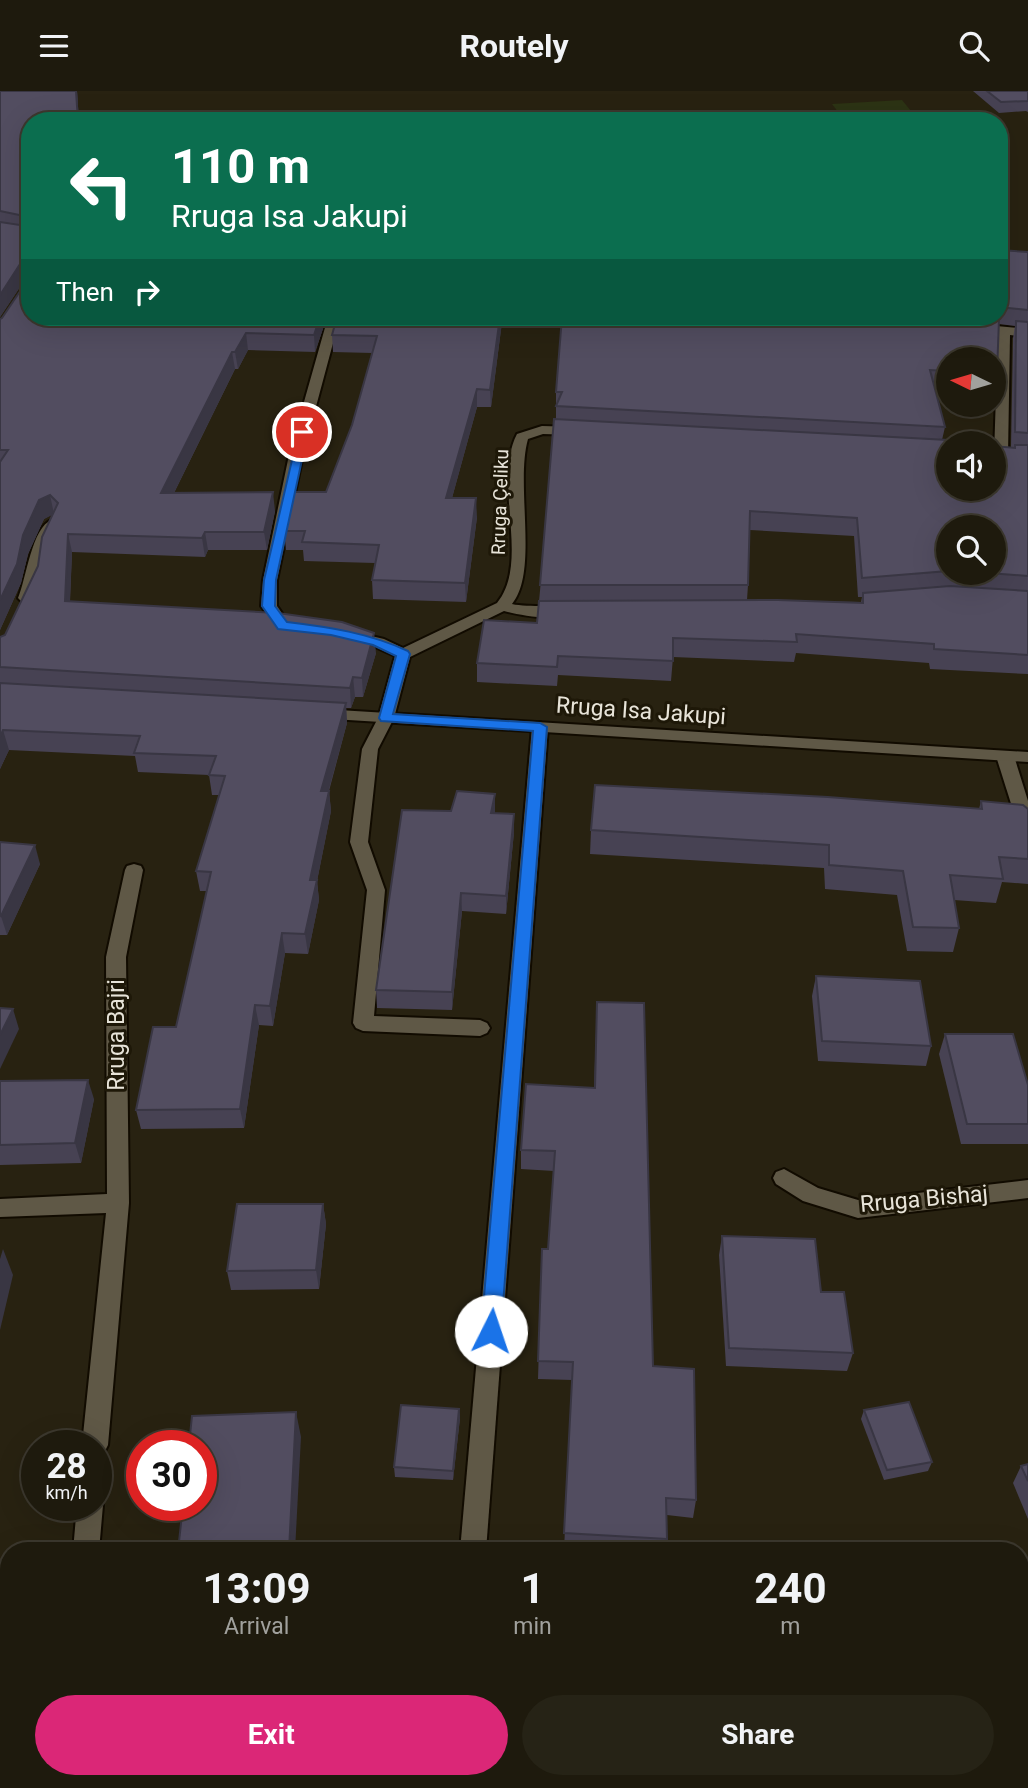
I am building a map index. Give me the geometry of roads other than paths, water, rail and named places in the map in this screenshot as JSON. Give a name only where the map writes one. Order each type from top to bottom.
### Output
[{"type":"street","points":[[307,628],[283,626],[269,606],[270,580],[296,455],[332,326]]},
{"type":"street","points":[[964,327],[1028,333]]},
{"type":"street","points":[[1003,431],[1004,331]]},
{"type":"street","name":"Rruga Çeliku","points":[[502,606],[512,594],[519,551],[515,487],[517,451],[522,437],[542,430],[596,431]]},
{"type":"street","points":[[21,608],[32,584],[37,555],[54,520]]},
{"type":"street","points":[[480,1028],[362,1023],[376,890],[359,842],[370,749],[386,718],[403,654],[502,606],[525,612],[579,612]]},
{"type":"street","points":[[331,631],[377,642],[403,654]]},
{"type":"street","name":"Rruga Isa Jakupi","points":[[303,713],[1028,757]]},
{"type":"street","points":[[474,1542],[540,727]]},
{"type":"street","points":[[1005,755],[1028,829]]},
{"type":"street","name":"Rruga Bajri","points":[[96,1430],[118,1203],[116,957],[134,870]]},
{"type":"street","name":"Rruga Bishaj","points":[[783,1178],[811,1195],[858,1209],[1028,1189]]},
{"type":"street","points":[[0,1208],[118,1203]]},
{"type":"street","points":[[87,1542],[89,1521]]}]
